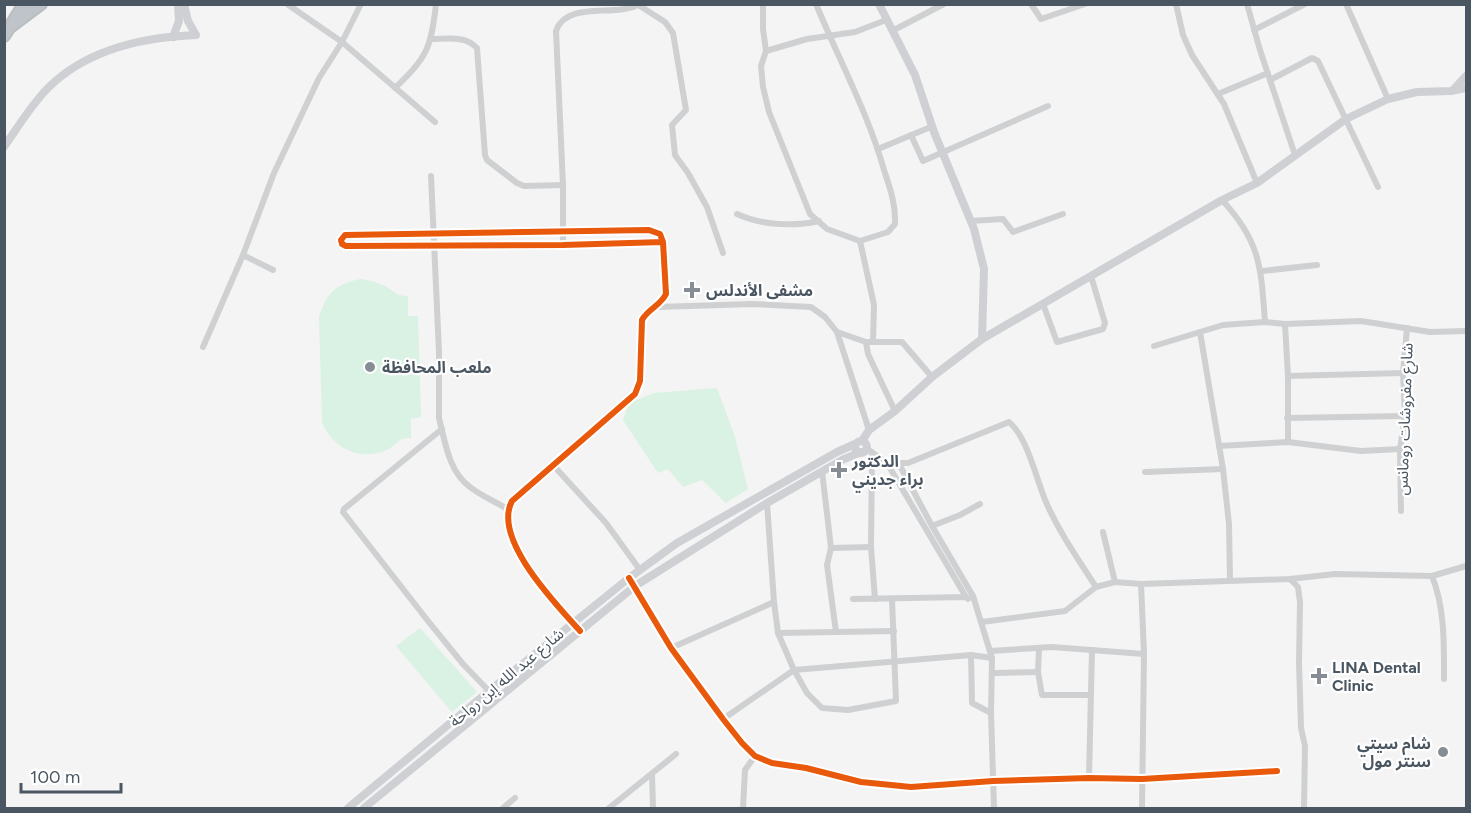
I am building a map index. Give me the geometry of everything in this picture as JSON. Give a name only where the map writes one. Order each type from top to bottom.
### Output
[{"type":"highway","points":[[7,32],[24,4]]},
{"type":"highway","points":[[7,32],[41,4]]},
{"type":"street","points":[[287,4],[342,42],[435,122]]},
{"type":"street","points":[[203,347],[243,255],[274,173],[319,78],[362,4]]},
{"type":"street","points":[[395,88],[421,62],[431,39],[436,4]]},
{"type":"street","points":[[764,4],[763,29],[766,51],[761,66],[762,87],[769,112],[810,214],[827,229],[860,241],[888,232],[895,224],[896,209],[878,149],[816,4]]},
{"type":"street","points":[[879,4],[915,75],[970,220],[984,269],[982,339]]},
{"type":"street","points":[[892,31],[944,4]]},
{"type":"street","points":[[1031,4],[1041,19],[1085,4]]},
{"type":"street","points":[[1176,4],[1183,35],[1192,54],[1218,94],[1236,130],[1257,183]]},
{"type":"street","points":[[1247,4],[1295,154]]},
{"type":"street","points":[[1254,30],[1305,4]]},
{"type":"street","points":[[1346,4],[1388,99]]},
{"type":"street","points":[[4,147],[39,98],[74,67],[117,47],[196,35],[181,5]]},
{"type":"street","points":[[173,37],[179,21],[181,5]]},
{"type":"street","points":[[563,245],[556,32],[559,22],[566,16],[580,11],[628,9],[640,5],[665,22],[673,33],[686,110],[672,125],[675,155],[707,207],[723,253]]},
{"type":"street","points":[[766,51],[807,39],[855,32],[886,20]]},
{"type":"street","points":[[431,39],[462,38],[477,48],[485,155],[488,160],[524,186],[562,185]]},
{"type":"street","points":[[1218,94],[1312,58],[1316,59],[1378,187]]},
{"type":"street","points":[[1451,91],[1458,87],[1467,76]]},
{"type":"street","points":[[875,599],[863,448],[869,430],[982,339],[1222,200],[1257,183],[1346,119],[1388,99],[1417,92],[1467,88]]},
{"type":"street","points":[[911,135],[922,161],[1048,106]]},
{"type":"street","points":[[878,149],[933,126]]},
{"type":"street","points":[[431,176],[442,429],[452,465],[469,487],[507,509]]},
{"type":"street","points":[[1222,200],[1246,230],[1262,271],[1265,322]]},
{"type":"street","points":[[737,214],[749,220],[802,225],[819,221]]},
{"type":"street","points":[[970,220],[1004,219],[1013,232],[1064,214]]},
{"type":"street","points":[[580,631],[527,568],[510,535],[507,509],[512,501],[635,394],[640,381],[642,320],[645,315],[657,307],[666,294],[663,242],[660,234],[653,231],[345,235],[341,240],[346,246],[663,242]]},
{"type":"street","points":[[860,241],[874,305],[868,354],[895,411]]},
{"type":"street","points":[[243,255],[273,270]]},
{"type":"street","points":[[1262,271],[1317,265]]},
{"type":"street","points":[[1043,304],[1058,342],[1103,329],[1105,323],[1091,276]]},
{"type":"street","points":[[657,307],[752,304],[810,307],[825,317],[837,333],[869,430]]},
{"type":"street","points":[[1154,346],[1223,325],[1265,322],[1285,324],[1360,321],[1430,332],[1467,332]]},
{"type":"street","points":[[1285,324],[1288,442]]},
{"type":"street","name":"شارع مفروشات رومانس","points":[[1401,511],[1400,449],[1405,416],[1403,373],[1407,328]]},
{"type":"street","points":[[1200,332],[1223,469],[1229,524],[1230,580]]},
{"type":"street","points":[[837,333],[869,342],[902,342],[932,377]]},
{"type":"street","points":[[1288,376],[1403,373]]},
{"type":"street","points":[[1287,418],[1405,416]]},
{"type":"street","points":[[863,448],[887,463],[908,463],[1010,422],[1023,441],[1046,504],[1096,587]]},
{"type":"street","points":[[442,429],[343,512],[463,664],[489,691]]},
{"type":"street","points":[[1220,446],[1288,442],[1361,451],[1400,449]]},
{"type":"street","name":"شارع عبد الله إبن رواحة","points":[[348,808],[572,622],[677,543],[837,452],[863,448]]},
{"type":"street","name":"شارع عبد الله إبن رواحة","points":[[364,808],[634,586],[767,503],[863,448]]},
{"type":"street","points":[[887,463],[966,597],[976,604]]},
{"type":"street","points":[[899,464],[932,526],[974,596],[991,654],[994,808]]},
{"type":"street","points":[[553,465],[606,524],[640,570]]},
{"type":"street","points":[[1145,472],[1223,469]]},
{"type":"street","points":[[822,471],[831,548],[826,565],[836,632]]},
{"type":"street","points":[[767,503],[778,633],[807,693],[822,708],[848,710],[896,702],[892,599]]},
{"type":"street","points":[[932,526],[980,504]]},
{"type":"street","points":[[1103,532],[1115,582]]},
{"type":"street","points":[[831,548],[871,547]]},
{"type":"street","points":[[982,622],[1065,611],[1096,587],[1115,582],[1141,584],[1290,579],[1335,574],[1432,576],[1467,566]]},
{"type":"street","points":[[1432,576],[1437,590],[1444,634],[1444,680]]},
{"type":"street","points":[[629,578],[671,648],[723,719],[755,756],[772,763],[806,768],[861,782],[911,787],[993,781],[1142,779],[1276,771]]},
{"type":"street","points":[[1290,579],[1298,587],[1300,602],[1301,728],[1305,746],[1304,808]]},
{"type":"street","points":[[1141,584],[1144,654],[1142,808]]},
{"type":"street","points":[[853,599],[966,597]]},
{"type":"street","points":[[671,648],[774,602]]},
{"type":"street","points":[[778,633],[894,631]]},
{"type":"street","points":[[723,719],[794,670],[1052,647],[1144,654]]},
{"type":"street","points":[[1039,649],[1038,672],[1042,695],[1090,695]]},
{"type":"street","points":[[1089,778],[1092,650]]},
{"type":"street","points":[[971,655],[972,703],[991,713]]},
{"type":"street","points":[[993,673],[1038,672]]},
{"type":"street","points":[[609,808],[676,754]]},
{"type":"street","points":[[743,808],[745,770],[755,756]]},
{"type":"street","points":[[652,774],[653,808]]},
{"type":"street","points":[[503,808],[515,798]]},
{"type":"green space","name":"ملعب المحافظة","points":[[360,279],[380,284],[398,295],[408,296],[408,316],[418,316],[421,417],[411,419],[411,438],[400,440],[387,450],[367,454],[348,450],[340,445],[333,439],[322,422],[319,317],[325,302],[333,291],[344,284]]},
{"type":"green space","points":[[717,388],[735,437],[748,489],[726,503],[702,480],[683,487],[668,469],[658,473],[623,420],[629,403],[654,393]]},
{"type":"green space","points":[[420,628],[477,692],[452,712],[396,646]]},
{"type":"cycle path","points":[[580,631],[556,605],[518,552],[511,534],[508,516],[512,501],[635,394],[640,381],[642,320],[666,294],[663,242],[660,234],[649,230],[345,235],[341,240],[346,246],[663,242]]},
{"type":"cycle path","points":[[629,578],[671,648],[723,719],[755,756],[772,763],[806,768],[861,782],[911,787],[993,781],[1142,779],[1277,771]]},
{"type":"place","name":"مشفى الأندلس","points":[[692,290]]},
{"type":"place","name":"ملعب المحافظة","points":[[370,367]]},
{"type":"place","name":"الدكتور براء جديني","points":[[839,470]]},
{"type":"place","name":"LINA Dental Clinic","points":[[1319,676]]},
{"type":"place","name":"شام سيتي سنتر مول","points":[[1443,752]]}]
